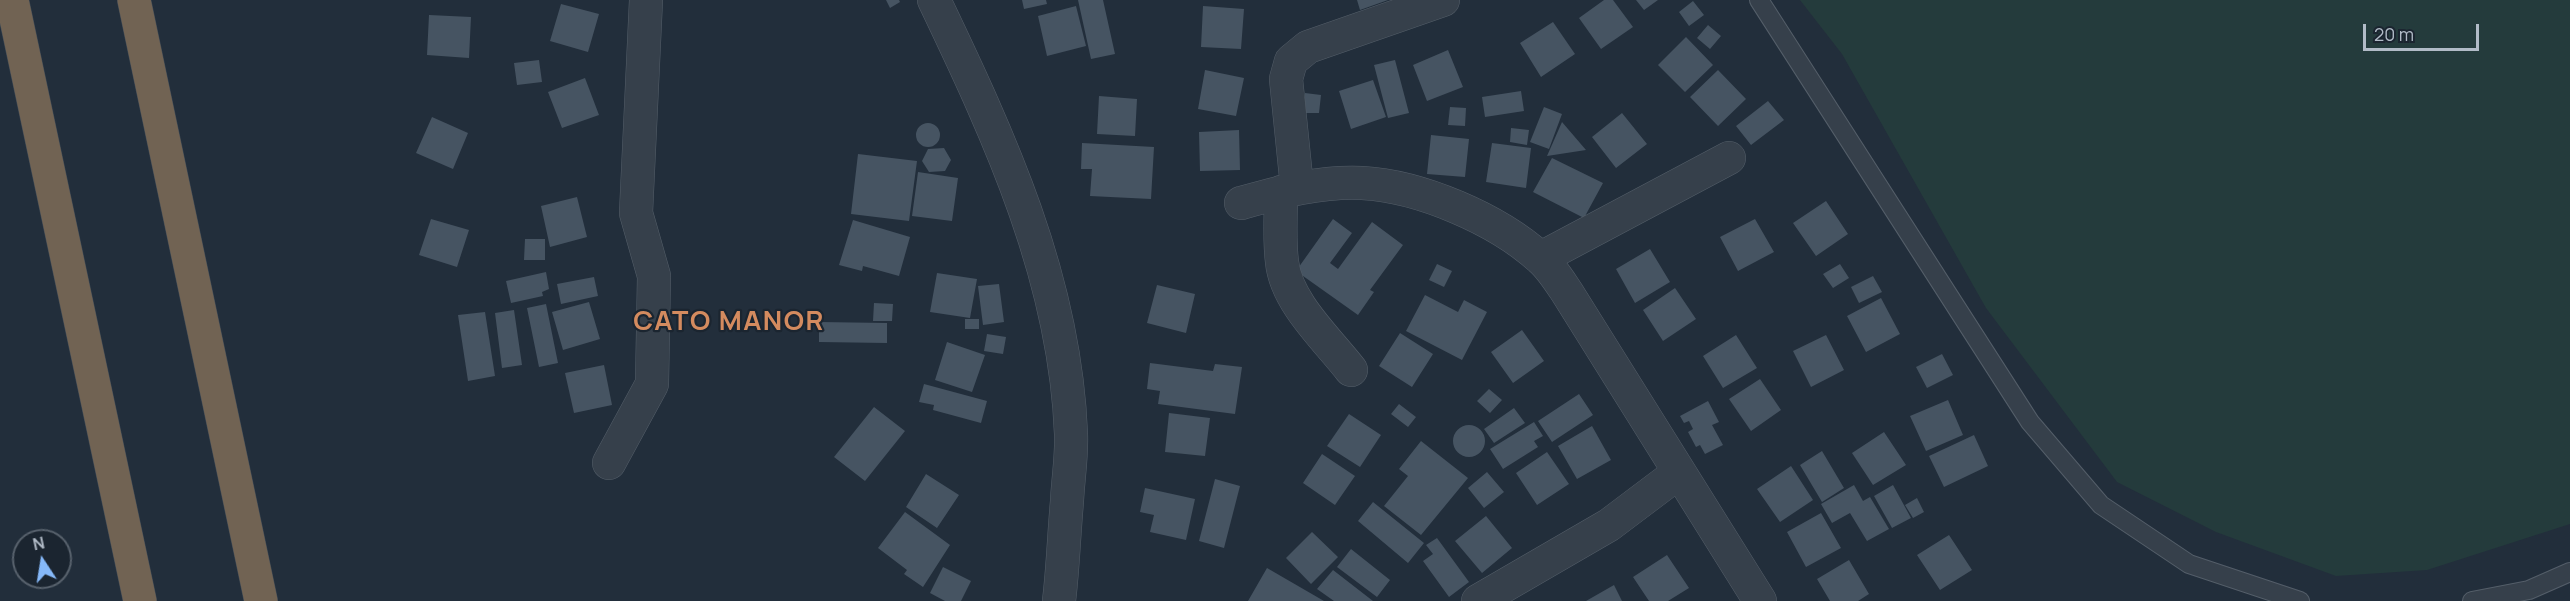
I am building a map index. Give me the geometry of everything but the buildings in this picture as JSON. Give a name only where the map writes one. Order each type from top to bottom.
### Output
[{"type":"highway","points":[[12,0],[140,601]]},
{"type":"highway","points":[[134,0],[261,601]]},
{"type":"street","points":[[609,463],[652,384],[654,276],[636,213],[646,0]]},
{"type":"street","points":[[934,0],[981,97],[1023,201],[1051,288],[1066,369],[1071,436],[1059,601]]},
{"type":"street","points":[[1351,370],[1302,307],[1288,284],[1282,263],[1289,189],[1286,79],[1291,61],[1308,47],[1443,0]]},
{"type":"street","points":[[1541,258],[1729,158]]},
{"type":"street","points":[[1241,204],[1289,189],[1362,183],[1415,192],[1469,213],[1515,239],[1541,258],[1568,294],[1760,601]]},
{"type":"street","points":[[1478,601],[1609,525],[1678,473]]},
{"type":"lane","points":[[1759,0],[2030,422],[2101,505],[2189,564],[2300,601]]},
{"type":"lane","points":[[2472,601],[2529,590],[2570,572]]},
{"type":"green space","points":[[1800,0],[2570,0],[2570,524],[2427,570],[2336,576],[2216,532],[2117,482],[1986,308],[1842,54]]},
{"type":"district","name":"CATO MANOR","points":[[729,322]]}]
